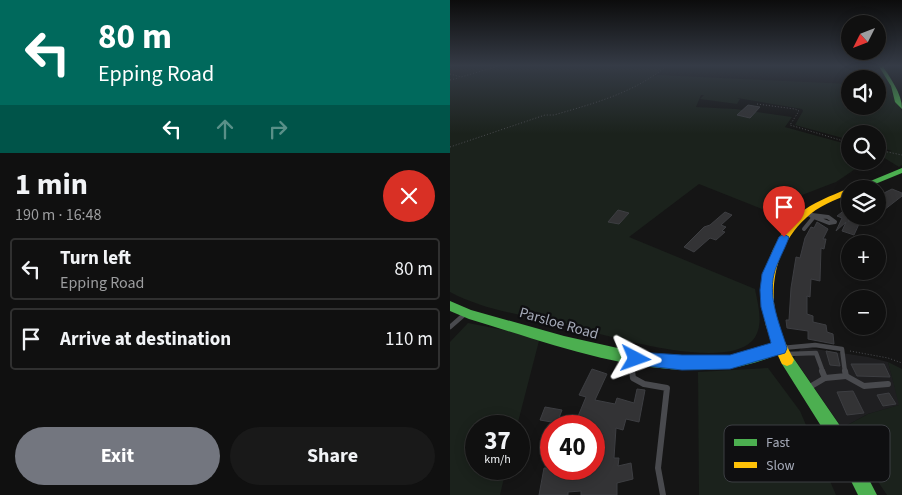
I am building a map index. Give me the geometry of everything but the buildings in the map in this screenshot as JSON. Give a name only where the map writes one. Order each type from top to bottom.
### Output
[{"type":"main road","points":[[894,88],[898,102],[902,107]]},
{"type":"main road","points":[[877,180],[902,170]]},
{"type":"main road","points":[[830,425],[782,351],[768,307],[768,274],[784,237],[829,200],[841,195]]},
{"type":"main road","name":"Parsloe Road","points":[[450,306],[466,313],[636,359],[682,362],[730,362],[782,351]]},
{"type":"main road","points":[[861,482],[868,495]]},
{"type":"lane","points":[[809,216],[828,217],[836,221],[829,223],[809,216]]},
{"type":"lane","points":[[804,229],[809,216]]},
{"type":"lane","points":[[450,327],[466,313]]},
{"type":"lane","points":[[782,351],[815,345],[842,349],[846,376]]},
{"type":"lane","points":[[782,351],[816,353],[825,378]]},
{"type":"lane","points":[[636,359],[632,372],[633,378],[644,384],[666,388],[658,468],[664,495]]},
{"type":"lane","points":[[806,389],[825,378],[846,376],[864,386],[888,384]]},
{"type":"path","points":[[450,147],[544,115],[554,115],[620,95],[635,88]]},
{"type":"path","points":[[757,104],[799,110],[790,125],[841,140]]},
{"type":"path","points":[[886,152],[902,155]]},
{"type":"path","points":[[842,349],[888,358],[902,364]]},
{"type":"shaded area","points":[[450,88],[841,88],[841,115],[886,115],[886,88],[891,88],[892,94],[902,111],[902,165],[899,167],[886,159],[886,151],[892,151],[886,149],[886,125],[841,125],[841,138],[795,125],[803,111],[802,109],[737,98],[740,99],[737,104],[700,99],[704,95],[701,95],[696,107],[736,109],[792,117],[785,127],[841,143],[841,170],[854,170],[836,182],[802,195],[785,218],[699,184],[629,237],[755,289],[760,316],[758,329],[752,341],[737,350],[715,353],[661,348],[491,308],[450,292]]},
{"type":"shaded area","points":[[468,323],[540,337],[520,415],[465,415],[465,480],[503,480],[500,495],[450,495],[450,342]]},
{"type":"shaded area","points":[[802,347],[888,362],[900,405],[868,414],[848,425],[840,425],[794,358]]},
{"type":"shaded area","points":[[888,362],[902,369],[902,495],[887,495],[878,482],[890,482],[890,425],[848,425],[868,414],[899,405]]},
{"type":"shaded area","points":[[768,368],[800,411],[806,425],[724,425],[724,482],[830,482],[836,495],[699,495],[698,372]]},
{"type":"traffic: fast","points":[[894,88],[898,102],[902,107]]},
{"type":"traffic: fast","points":[[877,180],[902,170]]},
{"type":"traffic: fast","points":[[450,306],[469,314],[564,342],[631,357],[664,362],[697,364],[729,362],[780,348]]},
{"type":"traffic: fast","points":[[787,360],[830,425]]},
{"type":"traffic: fast","points":[[861,482],[868,495]]},
{"type":"traffic: slow","points":[[787,360],[771,324],[768,304],[768,285],[778,247],[788,231],[802,216],[819,205],[841,195]]},
{"type":"route","points":[[636,359],[682,362],[730,362],[780,348],[772,325],[767,290],[768,274],[784,237]]}]
